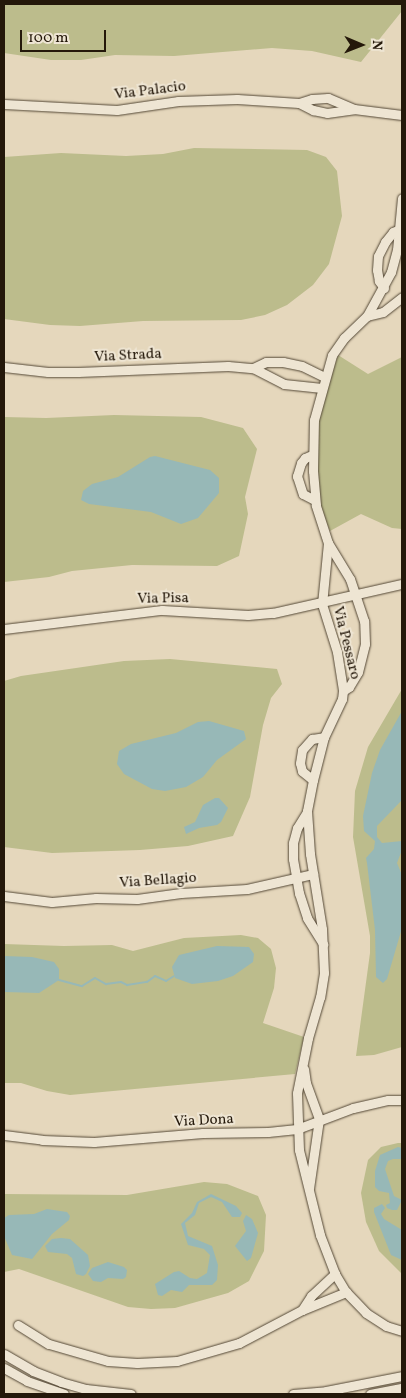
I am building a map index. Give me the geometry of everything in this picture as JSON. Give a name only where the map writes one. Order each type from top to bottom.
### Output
[{"type":"street","name":"Via Palacio","points":[[4,104],[117,110],[205,98],[299,103],[327,113],[354,109],[402,115]]},
{"type":"street","name":"Via Palacio","points":[[299,103],[312,99],[328,98],[340,101],[354,109]]},
{"type":"street","name":"Via Pessaro","points":[[344,691],[349,687],[358,672],[365,644],[364,621],[350,579],[328,543],[315,500],[312,455],[314,420],[332,355],[344,338],[367,316],[384,288],[391,272],[400,229],[402,198]]},
{"type":"street","points":[[384,288],[378,281],[378,256],[393,232],[400,229]]},
{"type":"street","name":"Via Pessaro","points":[[367,316],[383,312],[402,297]]},
{"type":"street","name":"Via Strada","points":[[253,368],[266,362],[283,362],[302,366],[325,377]]},
{"type":"street","name":"Via Strada","points":[[4,367],[48,372],[199,366],[253,368],[284,384],[322,388]]},
{"type":"street","points":[[312,455],[305,458],[301,464],[298,476],[303,494],[315,500]]},
{"type":"street","name":"Via Pessaro","points":[[328,543],[322,604],[337,652],[344,691],[324,737],[312,780],[308,812],[313,874],[322,929],[324,973],[297,1093],[297,1129],[301,1165],[309,1188],[320,1235],[336,1274],[346,1292],[366,1313],[386,1326],[402,1331]]},
{"type":"street","name":"Via Pisa","points":[[4,629],[162,610],[248,615],[274,613],[322,604],[402,584]]},
{"type":"street","points":[[312,780],[302,771],[300,763],[302,750],[312,739],[324,737]]},
{"type":"street","name":"Via Pessaro","points":[[308,812],[297,828],[293,843],[296,877],[307,918],[322,944]]},
{"type":"street","name":"Via Bellagio","points":[[4,896],[52,902],[96,898],[137,899],[181,893],[247,889],[313,874]]},
{"type":"street","name":"Via Pessaro","points":[[303,1061],[306,1083],[319,1119],[309,1188]]},
{"type":"street","name":"Via Dona","points":[[4,1135],[42,1140],[94,1142],[297,1129],[319,1119],[353,1108],[388,1100],[402,1100]]},
{"type":"street","points":[[302,1310],[311,1296],[336,1274]]},
{"type":"street","points":[[18,1326],[49,1344],[108,1361],[137,1363],[178,1361],[239,1343],[302,1310],[346,1292]]},
{"type":"street","points":[[4,1354],[33,1370],[61,1382],[86,1389],[131,1394]]},
{"type":"street","points":[[4,1368],[27,1381],[64,1394]]},
{"type":"street","points":[[293,1394],[326,1391],[402,1376]]},
{"type":"street","points":[[370,1394],[402,1388]]},
{"type":"green space","points":[[4,4],[402,4],[402,11],[361,62],[312,51],[272,48],[174,56],[115,55],[81,60],[51,60],[4,53]]},
{"type":"green space","points":[[194,148],[307,150],[326,157],[337,171],[342,216],[329,264],[313,285],[287,305],[265,315],[241,320],[143,321],[80,326],[50,325],[4,319],[4,157],[61,153],[126,156],[163,154]]},
{"type":"green space","points":[[338,355],[368,374],[402,357],[402,529],[392,528],[361,514],[330,531],[322,510],[317,486],[318,424]]},
{"type":"green space","points":[[114,415],[201,417],[243,428],[257,449],[245,497],[248,514],[239,556],[217,566],[132,565],[72,571],[49,577],[4,582],[4,417],[46,418]]},
{"type":"green space","points":[[170,659],[277,669],[282,684],[271,698],[263,725],[250,797],[233,836],[188,846],[140,850],[52,853],[4,847],[4,681],[21,676],[124,661]]},
{"type":"green space","points":[[402,689],[402,1047],[374,1055],[356,1056],[370,953],[370,936],[353,837],[355,791],[368,747]]},
{"type":"green space","points":[[241,935],[258,938],[271,949],[276,968],[274,988],[263,1023],[304,1037],[295,1074],[70,1095],[47,1091],[21,1083],[4,1083],[4,944],[112,945],[133,951],[184,938]]},
{"type":"green space","points":[[402,1143],[402,1274],[379,1251],[366,1222],[361,1193],[368,1160],[381,1147]]},
{"type":"green space","points":[[204,1182],[227,1184],[258,1196],[266,1215],[264,1251],[249,1281],[228,1293],[175,1308],[151,1309],[128,1307],[19,1269],[4,1272],[4,1194],[127,1195]]},
{"type":"water","points":[[155,456],[210,470],[219,478],[219,493],[198,518],[181,524],[151,512],[89,504],[81,500],[83,491],[92,484],[118,477],[150,457]]},
{"type":"water","points":[[402,711],[402,800],[377,826],[377,837],[382,843],[402,841],[402,850],[397,863],[402,875],[402,928],[387,979],[383,983],[376,977],[375,930],[366,858],[374,849],[375,841],[364,831],[363,816],[372,773],[380,750]]},
{"type":"water","points":[[209,721],[244,731],[246,739],[217,760],[203,777],[186,787],[165,791],[152,789],[124,774],[117,764],[119,751],[131,744],[176,733],[198,722]]},
{"type":"water","points":[[215,798],[219,798],[228,808],[221,822],[217,825],[199,828],[186,834],[184,827],[195,822],[203,805]]},
{"type":"water","points":[[217,946],[249,947],[254,954],[253,962],[233,976],[218,981],[192,984],[175,978],[172,967],[179,955]]},
{"type":"water","points":[[4,956],[32,957],[54,962],[59,969],[59,980],[39,993],[4,992]]},
{"type":"water","points":[[398,1147],[402,1148],[402,1159],[388,1161],[385,1169],[394,1196],[402,1200],[397,1210],[392,1210],[387,1208],[386,1205],[390,1203],[389,1193],[379,1191],[375,1187],[375,1171],[380,1155]]},
{"type":"water","points":[[211,1194],[236,1206],[242,1213],[240,1217],[232,1217],[222,1202],[211,1197],[199,1203],[195,1215],[185,1223],[188,1236],[212,1246],[218,1265],[217,1280],[212,1285],[189,1285],[182,1292],[171,1290],[162,1296],[158,1295],[155,1284],[174,1272],[179,1271],[190,1278],[197,1279],[207,1273],[210,1255],[204,1249],[188,1245],[181,1224],[192,1213],[197,1202]]},
{"type":"water","points":[[382,1204],[385,1208],[381,1214],[384,1219],[402,1230],[402,1260],[391,1255],[374,1212],[374,1208]]},
{"type":"water","points":[[47,1209],[67,1212],[70,1216],[69,1220],[52,1234],[32,1259],[12,1255],[4,1236],[4,1218],[9,1215],[34,1214]]},
{"type":"water","points":[[246,1215],[252,1219],[258,1233],[251,1258],[247,1261],[235,1246],[246,1231],[243,1221]]},
{"type":"water","points":[[52,1239],[70,1239],[88,1255],[90,1266],[83,1276],[76,1274],[72,1258],[67,1254],[48,1252],[45,1246]]},
{"type":"water","points":[[108,1262],[124,1267],[127,1270],[126,1277],[123,1279],[108,1278],[101,1282],[93,1281],[88,1274],[92,1268]]},
{"type":"waterway","points":[[59,980],[82,986],[95,978],[106,984],[121,982],[127,985],[147,982],[155,976],[166,981],[174,976]]}]
